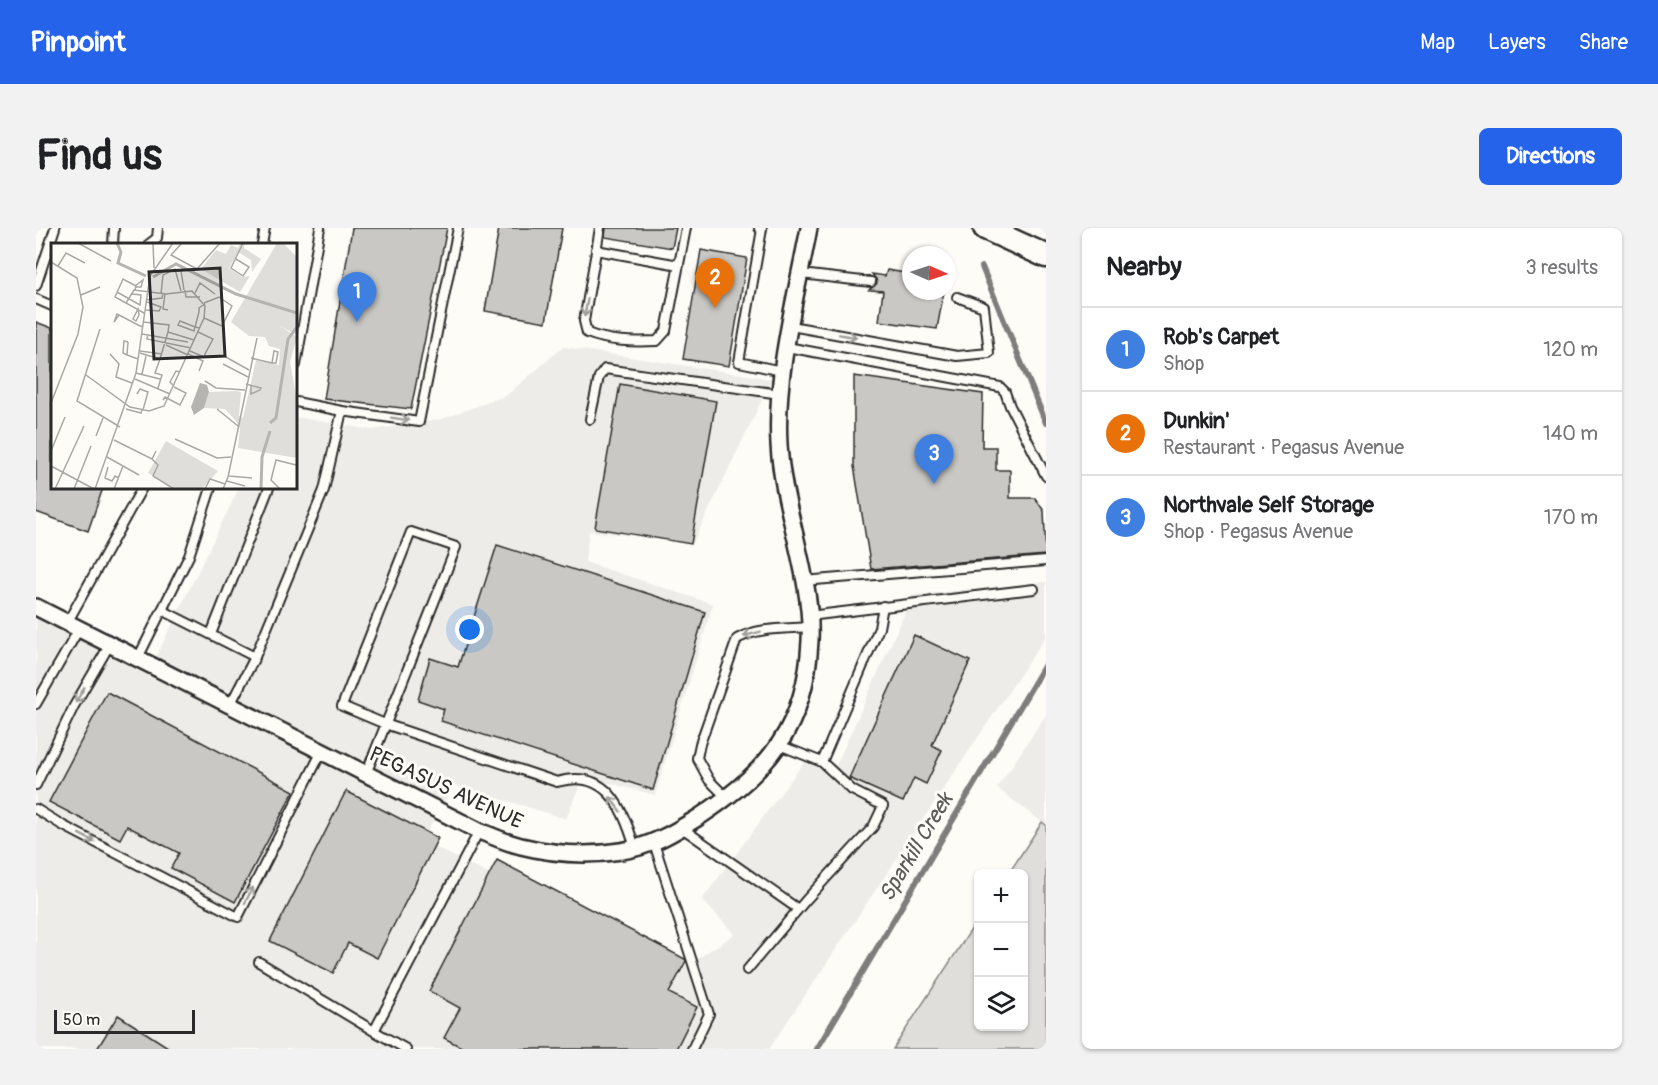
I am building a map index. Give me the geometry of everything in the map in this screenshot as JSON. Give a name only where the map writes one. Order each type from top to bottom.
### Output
[{"type":"main road","points":[[986,228],[1046,256]]},
{"type":"street","name":"PEGASUS AVENUE","points":[[36,607],[479,831],[522,846],[585,854],[622,851],[654,843],[682,828],[727,798],[750,779],[779,745],[799,706],[806,673],[809,621],[778,444],[782,371],[809,228]]},
{"type":"lane","points":[[36,286],[55,228]]},
{"type":"lane","points":[[113,243],[114,228]]},
{"type":"lane","points":[[150,243],[157,238],[158,228]]},
{"type":"lane","points":[[262,243],[265,228]]},
{"type":"lane","points":[[297,359],[320,228]]},
{"type":"lane","points":[[297,402],[419,422],[458,228]]},
{"type":"lane","points":[[600,228],[584,321],[587,333],[600,339],[631,342],[657,341],[666,331],[686,228]]},
{"type":"lane","points":[[760,228],[739,362],[782,371]]},
{"type":"lane","points":[[596,250],[679,265]]},
{"type":"lane","points":[[801,274],[870,282]]},
{"type":"lane","points":[[791,326],[957,356],[989,353],[984,308],[957,297]]},
{"type":"lane","points":[[36,299],[51,306]]},
{"type":"lane","points":[[787,347],[1000,387],[1005,392],[1046,476]]},
{"type":"lane","points":[[590,419],[599,377],[605,369],[780,394]]},
{"type":"lane","points":[[230,705],[255,657],[324,490],[342,411]]},
{"type":"lane","points":[[36,705],[141,489]]},
{"type":"lane","points":[[138,658],[189,556],[211,489]]},
{"type":"lane","points":[[211,634],[269,489]]},
{"type":"lane","points":[[366,774],[385,724],[456,547],[411,532],[342,705],[385,724],[556,782],[577,777],[597,782],[617,803],[628,824],[635,848]]},
{"type":"lane","points":[[803,581],[1046,561]]},
{"type":"lane","points":[[727,798],[709,780],[697,759],[700,744],[737,639],[746,634],[883,606],[1034,590]]},
{"type":"lane","points":[[822,762],[879,628],[883,606]]},
{"type":"lane","points":[[162,610],[255,657]]},
{"type":"lane","points":[[36,784],[74,706],[110,644]]},
{"type":"lane","points":[[747,970],[798,909],[873,827],[883,806],[852,790],[822,762],[779,745]]},
{"type":"lane","points":[[36,809],[62,825],[238,917],[322,752]]},
{"type":"lane","points":[[682,828],[798,909]]},
{"type":"lane","points":[[374,1031],[479,831]]},
{"type":"lane","points":[[654,843],[709,1014],[692,1049]]},
{"type":"lane","points":[[259,962],[406,1049]]},
{"type":"shaded area","points":[[563,347],[772,379],[693,543],[589,531],[585,562],[713,604],[655,795],[583,776],[566,819],[455,785],[422,840],[677,972],[735,934],[702,900],[807,758],[834,770],[913,595],[1046,582],[1046,636],[769,1049],[36,1049],[36,600],[154,661],[239,489],[297,489],[297,417],[372,430],[442,419],[507,395]]},
{"type":"shaded area","points":[[1046,715],[1046,825],[997,788]]},
{"type":"shaded area","points":[[1042,822],[1046,825],[1046,1049],[893,1049],[974,925],[974,1031],[1028,1031],[1028,869],[1012,869]]},
{"type":"building","points":[[352,228],[447,228],[411,409],[324,399]]},
{"type":"building","points":[[499,228],[562,228],[546,322],[485,311]]},
{"type":"building","points":[[606,228],[676,228],[672,248],[605,237]]},
{"type":"building","points":[[701,250],[747,258],[729,366],[683,359]]},
{"type":"building","points":[[887,270],[902,272],[902,300],[942,300],[937,329],[879,321],[883,291],[869,290],[877,283],[872,274],[885,276]]},
{"type":"building","points":[[36,322],[51,328],[51,489],[103,489],[88,531],[36,512]]},
{"type":"building","points":[[854,376],[983,394],[982,447],[996,447],[996,470],[1010,470],[1010,498],[1035,498],[1044,511],[1046,555],[871,569],[854,466]]},
{"type":"building","points":[[620,384],[716,401],[691,544],[595,528]]},
{"type":"building","points":[[497,545],[705,612],[653,790],[441,721],[444,709],[418,700],[430,658],[458,667]]},
{"type":"building","points":[[914,635],[970,661],[932,745],[942,750],[926,784],[914,778],[903,802],[849,778]]},
{"type":"building","points":[[107,692],[294,791],[235,902],[171,868],[179,853],[127,826],[120,839],[49,802]]},
{"type":"building","points":[[346,791],[438,838],[377,958],[348,943],[333,973],[270,941]]},
{"type":"building","points":[[497,860],[685,959],[669,993],[697,1007],[676,1049],[465,1049],[444,1038],[460,1008],[429,991]]},
{"type":"building","points":[[118,1015],[171,1049],[97,1049]]},
{"type":"waterway","name":"Sparkill Creek","points":[[982,267],[1046,423]]},
{"type":"waterway","name":"Sparkill Creek","points":[[817,1049],[1046,663]]},
{"type":"place","name":"Dunkin'","points":[[715,308]]},
{"type":"place","name":"Rob's Carpet","points":[[357,322]]},
{"type":"place","name":"Northvale Self Storage","points":[[934,484]]}]
